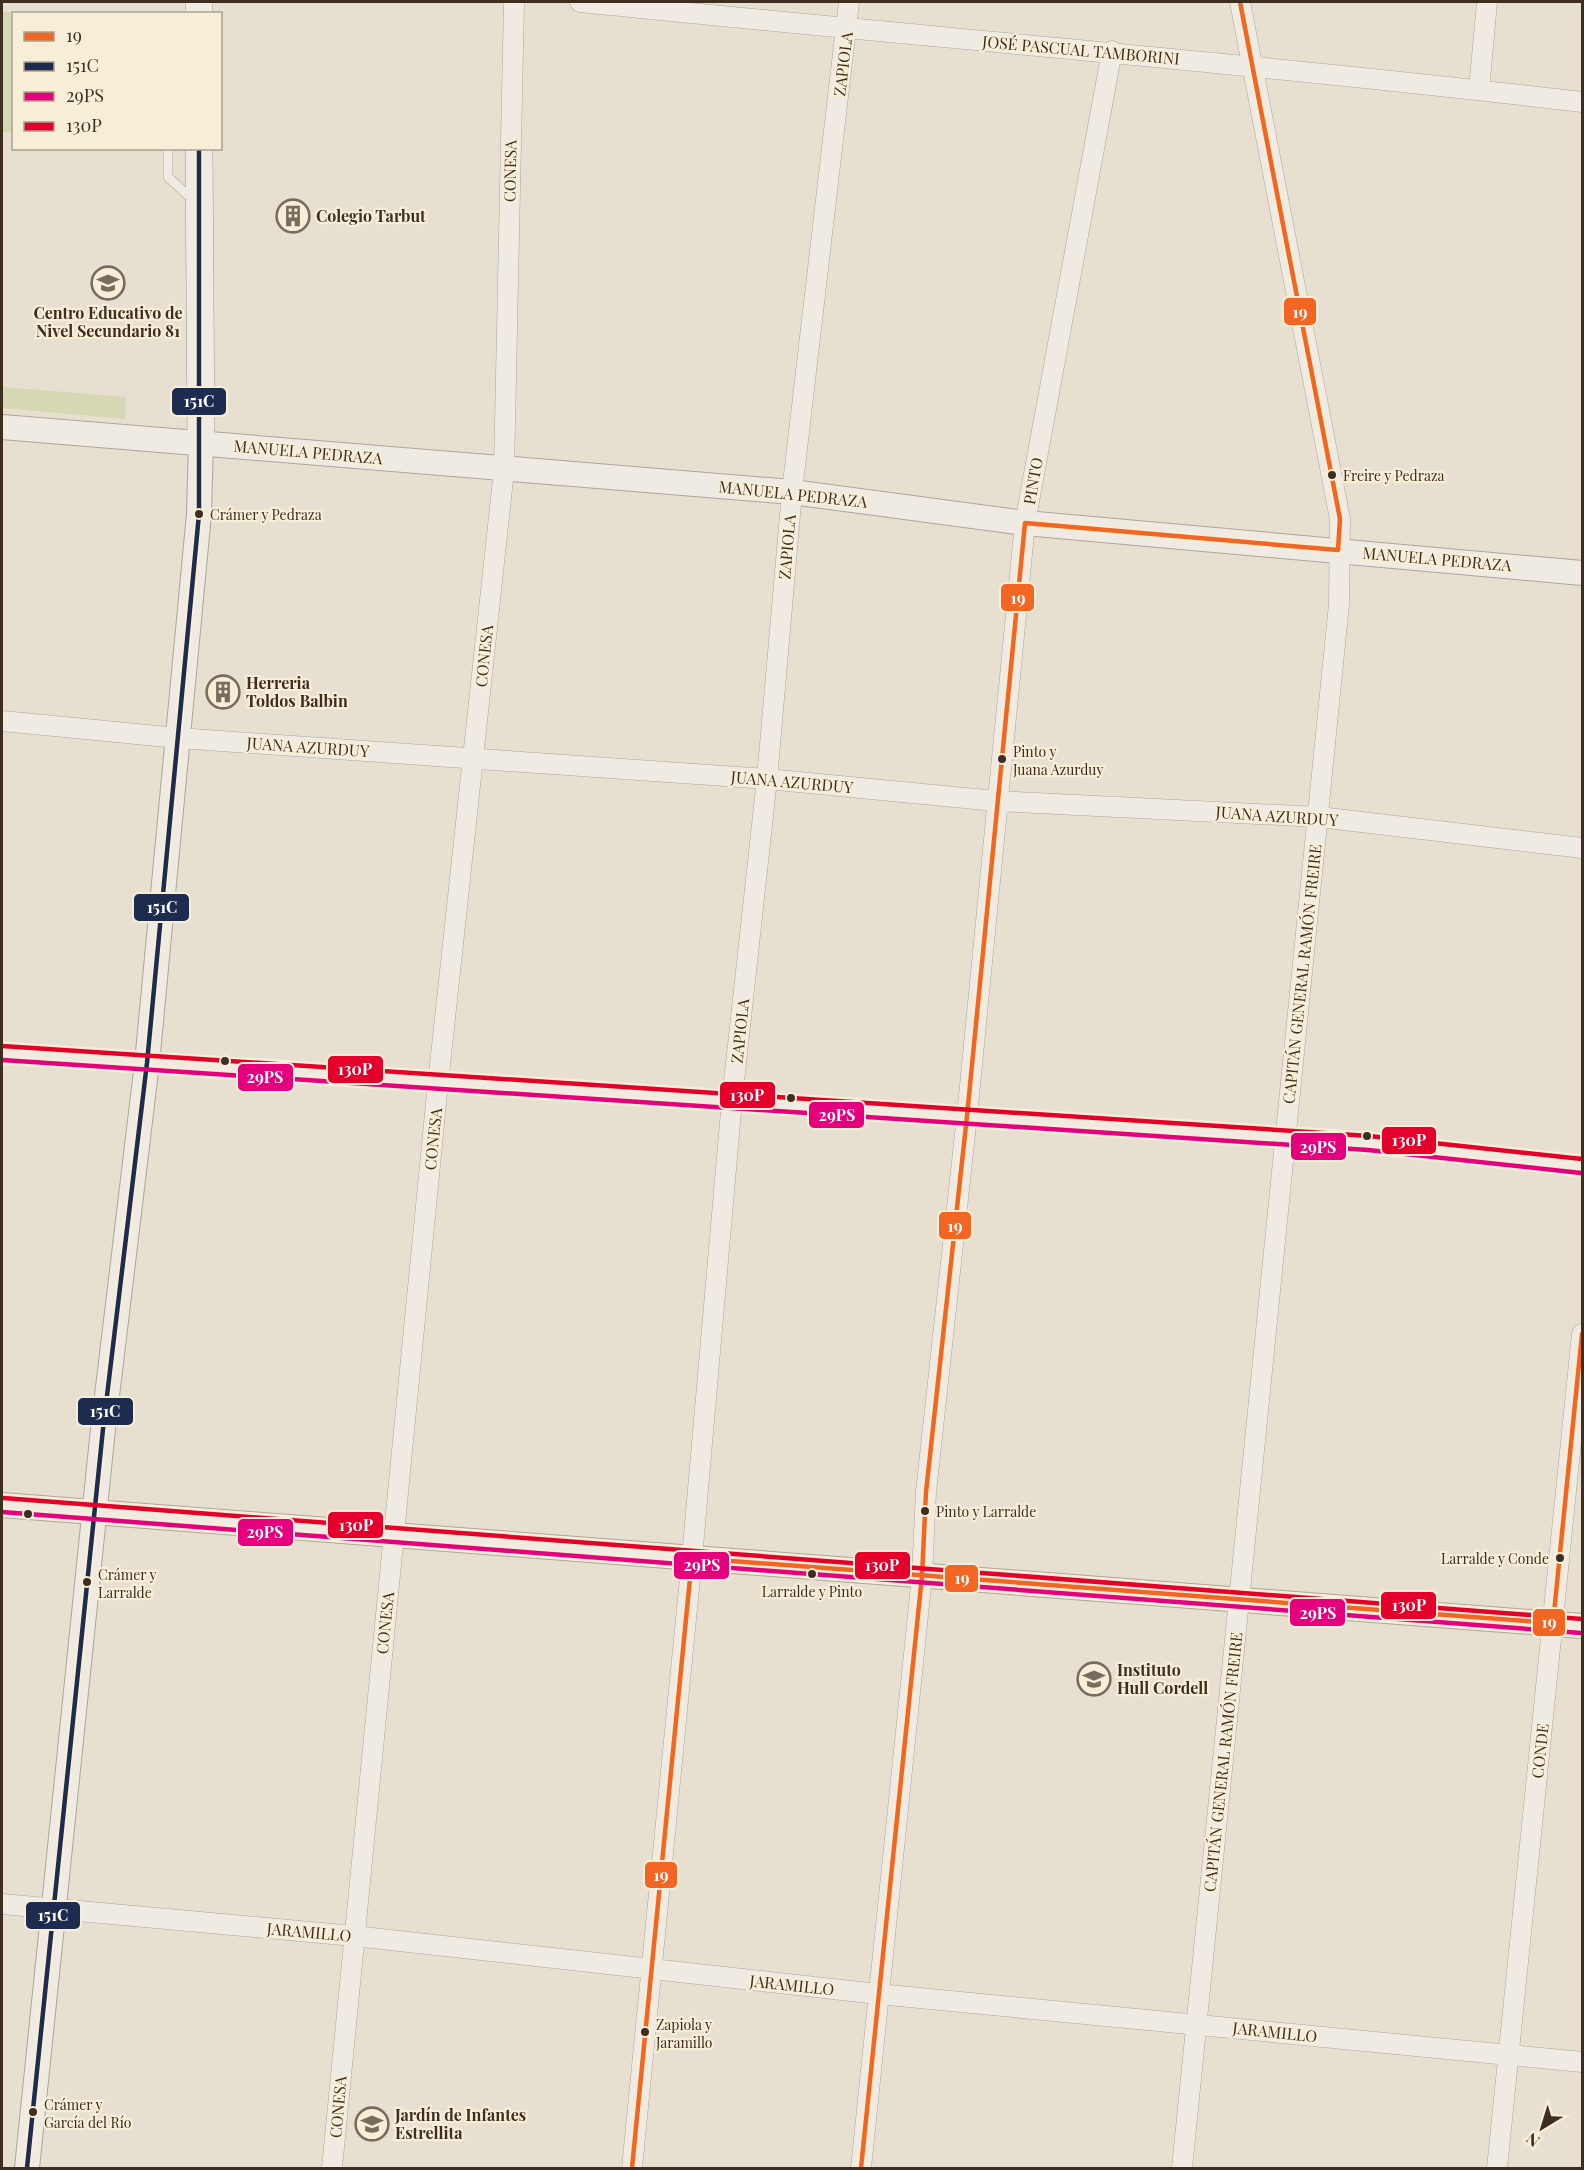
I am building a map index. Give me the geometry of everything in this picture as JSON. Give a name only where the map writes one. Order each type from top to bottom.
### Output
[{"type":"main road","points":[[200,150],[201,442]]},
{"type":"street","name":"CONESA","points":[[332,2169],[438,1083],[504,470],[514,2]]},
{"type":"street","name":"JOSÉ PASCUAL TAMBORINI","points":[[580,2],[847,29],[1112,51],[1582,102]]},
{"type":"street","name":"ZAPIOLA","points":[[632,2169],[692,1558],[732,1100],[767,779],[792,492],[849,2]]},
{"type":"street","name":"CAPITÁN GENERAL RAMÓN FREIRE","points":[[1182,2169],[1284,1138],[1339,613],[1340,519],[1240,2]]},
{"type":"street","points":[[1479,90],[1487,2]]},
{"type":"street","name":"PINTO","points":[[861,2169],[922,1576],[926,1492],[967,1116],[996,801],[1025,523],[1112,51]]},
{"type":"street","name":"MANUELA PEDRAZA","points":[[2,427],[792,492],[1025,523],[1582,573]]},
{"type":"street","points":[[27,2169],[52,1909],[95,1512],[147,1063],[199,514],[201,442]]},
{"type":"street","name":"JUANA AZURDUY","points":[[2,721],[178,738],[767,779],[996,801],[1319,817],[1582,848]]},
{"type":"street","points":[[2,1053],[1369,1143],[1582,1166]]},
{"type":"street","name":"CONDE","points":[[1497,2169],[1582,1334]]},
{"type":"street","points":[[2,1505],[1582,1626]]},
{"type":"street","name":"JARAMILLO","points":[[2,1904],[354,1936],[878,1994],[1582,2062]]},
{"type":"lane","points":[[168,150],[168,177],[200,207]]},
{"type":"green space","points":[[2,12],[12,12],[12,133],[2,132]]},
{"type":"green space","points":[[2,387],[126,397],[125,419],[2,408]]},
{"type":"transit line","name":"19","points":[[861,2168],[922,1576],[926,1492],[967,1116],[1025,523],[1338,550],[1340,519],[1240,2]]},
{"type":"transit line","name":"151C","points":[[27,2168],[103,1429],[147,1063],[199,514],[199,150]]},
{"type":"transit line","name":"130P","points":[[2,1046],[1369,1136],[1582,1159]]},
{"type":"transit line","name":"29PS","points":[[2,1060],[1368,1150],[1581,1173]]},
{"type":"transit line","name":"19","points":[[632,2168],[692,1558],[1553,1623],[1582,1334]]},
{"type":"transit line","name":"130P","points":[[3,1498],[1582,1619]]},
{"type":"transit line","name":"29PS","points":[[2,1512],[1581,1633]]},
{"type":"place","name":"Colegio Tarbut","points":[[293,216]]},
{"type":"place","name":"Centro Educativo de Nivel Secundario 81","points":[[108,283]]},
{"type":"place","name":"Freire y Pedraza","points":[[1332,475]]},
{"type":"place","name":"Crámer y Pedraza","points":[[199,514]]},
{"type":"place","name":"Herreria Toldos Balbin","points":[[223,692]]},
{"type":"place","name":"Pinto y Juana Azurduy","points":[[1002,759]]},
{"type":"place","name":"Pinto y Larralde","points":[[925,1511]]},
{"type":"place","name":"Larralde y Conde","points":[[1560,1558]]},
{"type":"place","name":"Larralde y Pinto","points":[[812,1574]]},
{"type":"place","name":"Crámer y Larralde","points":[[87,1582]]},
{"type":"place","name":"Instituto Hull Cordell","points":[[1094,1679]]},
{"type":"place","name":"Zapiola y Jaramillo","points":[[645,2032]]},
{"type":"place","name":"Crámer y García del Río","points":[[33,2112]]},
{"type":"place","name":"Jardín de Infantes Estrellita","points":[[372,2124]]}]
